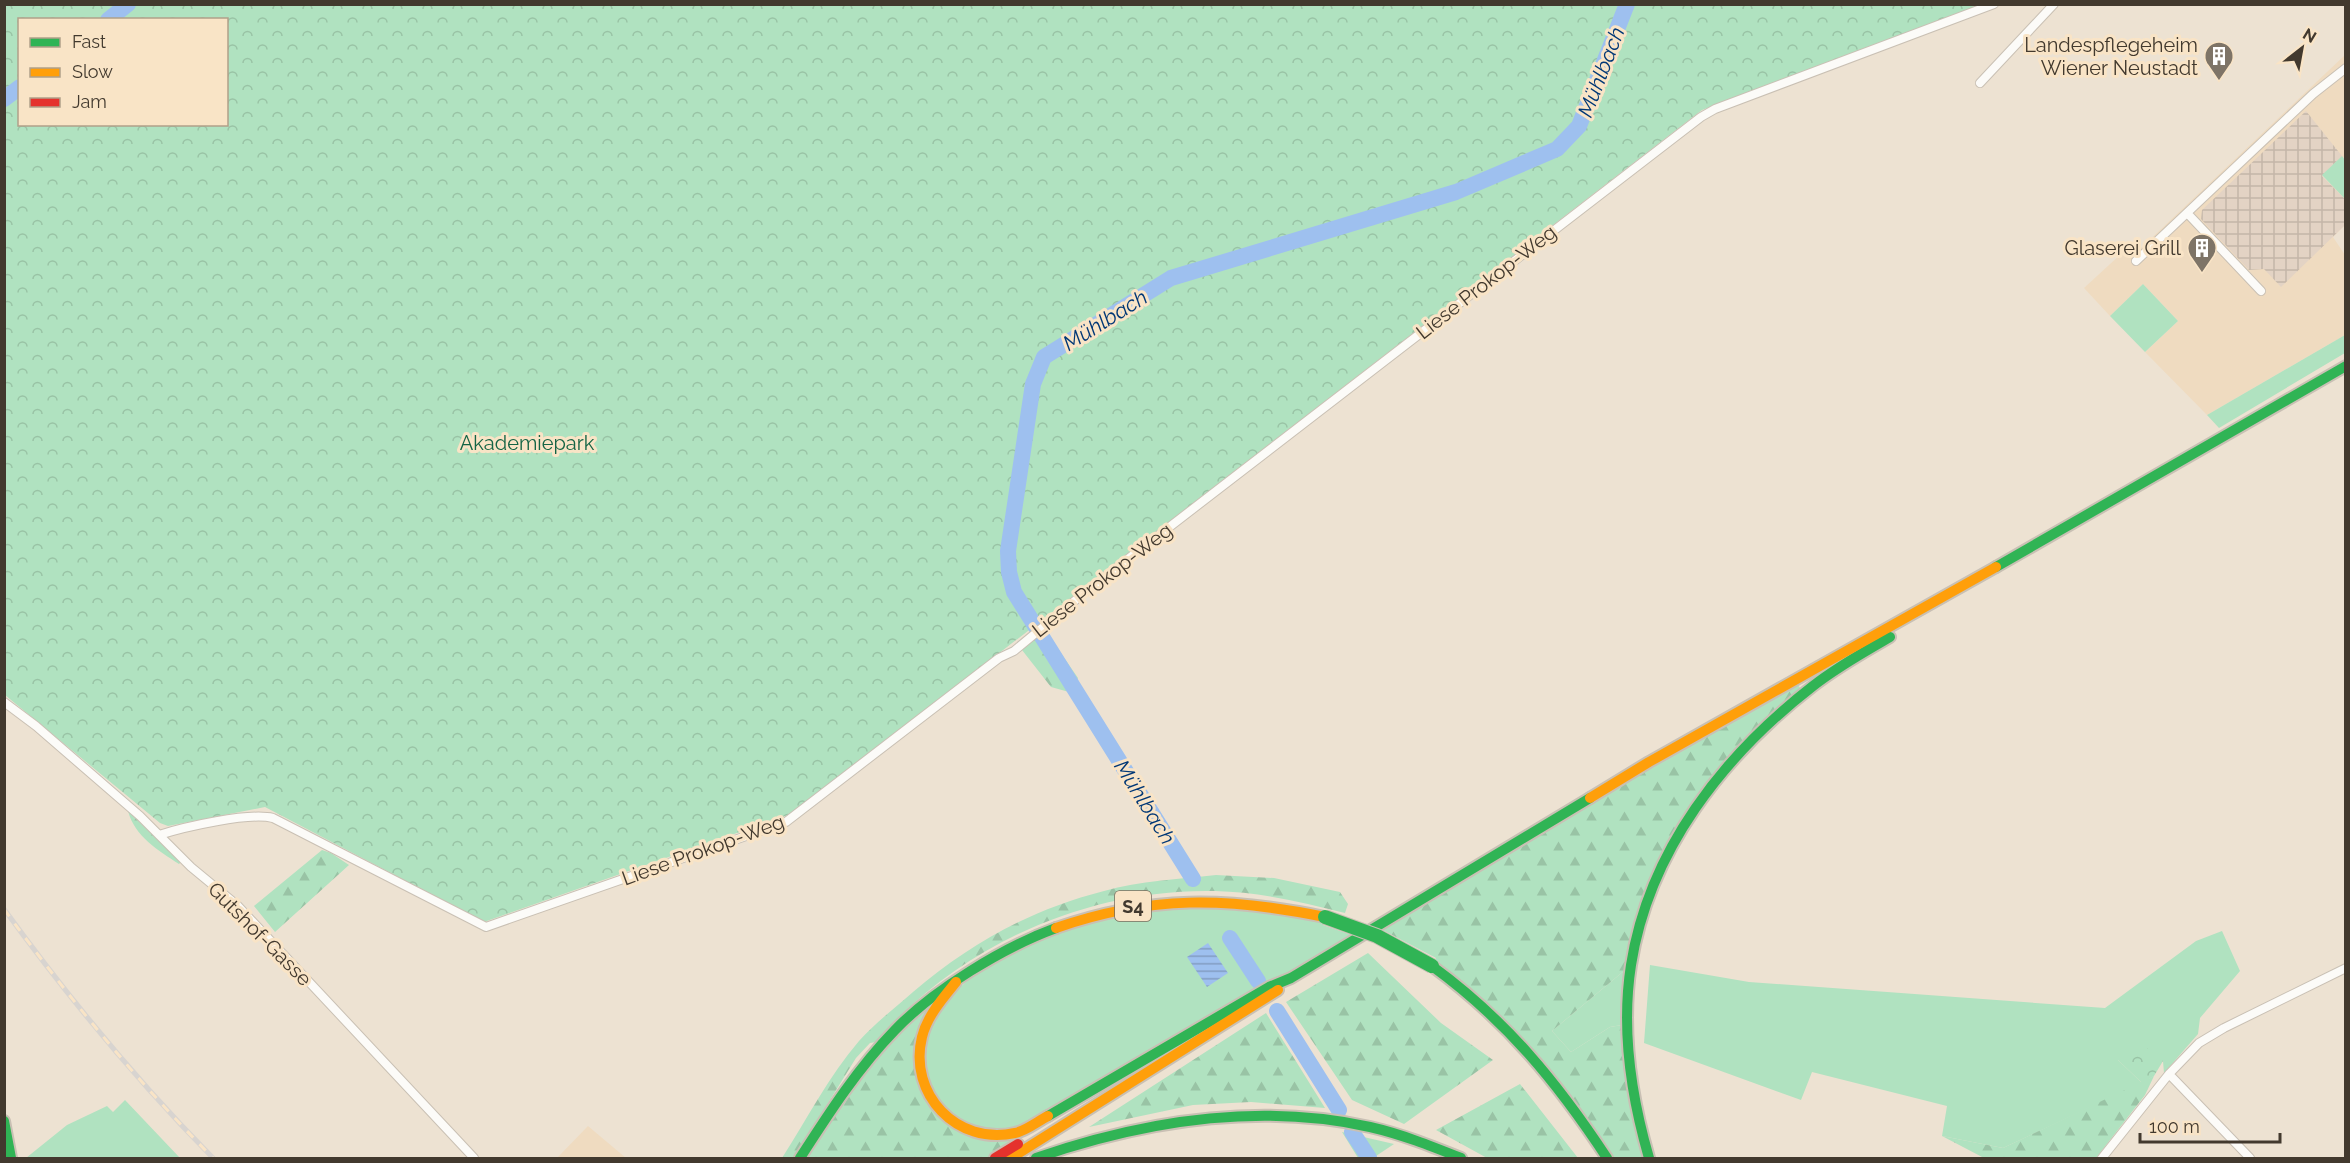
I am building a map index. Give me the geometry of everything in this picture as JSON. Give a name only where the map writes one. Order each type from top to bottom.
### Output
[{"type":"main road","points":[[956,982],[925,1029],[920,1046],[921,1071],[930,1097],[948,1120],[966,1131],[987,1136],[1008,1136],[1027,1129],[1269,987],[1291,978],[1640,767],[2066,528],[2346,366]]},
{"type":"main road","points":[[1649,1158],[1632,1085],[1628,1024],[1631,965],[1648,903],[1666,859],[1688,818],[1716,780],[1747,745],[1804,693],[1845,664],[2066,528]]},
{"type":"main road","name":"S4","points":[[800,1158],[852,1082],[894,1031],[918,1008],[991,958],[1072,921],[1134,906],[1218,900],[1273,906],[1325,917],[1383,939],[1432,966],[1474,996],[1514,1034],[1574,1107],[1607,1158]]},
{"type":"main road","points":[[1011,1158],[1274,995],[1291,978]]},
{"type":"main road","points":[[995,1158],[1210,1022]]},
{"type":"main road","points":[[1036,1158],[1117,1132],[1177,1121],[1242,1116],[1307,1118],[1356,1124],[1402,1136],[1461,1158]]},
{"type":"main road","points":[[4,1121],[11,1158]]},
{"type":"street","name":"Liese Prokop-Weg","points":[[159,835],[174,830],[255,816],[273,818],[479,925],[490,926],[786,822],[1044,626],[1701,117],[1715,109],[1994,4]]},
{"type":"street","points":[[1980,83],[2054,4]]},
{"type":"street","points":[[2136,261],[2313,94],[2346,68]]},
{"type":"street","points":[[2188,214],[2261,291]]},
{"type":"street","name":"Gutshof-Gasse","points":[[4,702],[36,726],[140,816],[191,867],[237,905],[474,1158]]},
{"type":"street","points":[[2102,1158],[2169,1074],[2199,1043],[2223,1028],[2346,968]]},
{"type":"street","points":[[2169,1074],[2250,1158]]},
{"type":"shaded area","points":[[2345,55],[2345,160],[2343,157],[2322,176],[2345,199],[2345,225],[2333,237],[2345,255],[2345,335],[2207,415],[2145,352],[2178,321],[2143,284],[2110,316],[2084,288],[2122,253],[2139,250]]},
{"type":"shaded area","points":[[2306,111],[2342,156],[2322,176],[2345,199],[2345,225],[2281,287],[2264,269],[2249,270],[2201,219],[2202,210]]},
{"type":"shaded area","points":[[588,1126],[626,1158],[557,1158]]},
{"type":"green space","name":"Akademiepark","points":[[4,5],[1981,5],[1702,110],[791,814],[484,922],[265,807],[168,826],[160,823],[5,695]]},
{"type":"green space","points":[[2342,156],[2345,160],[2345,199],[2322,175]]},
{"type":"green space","points":[[2143,284],[2178,321],[2145,352],[2110,316]]},
{"type":"green space","points":[[2345,335],[2345,353],[2219,428],[2207,415]]},
{"type":"green space","points":[[1045,630],[1078,678],[1075,687],[1069,692],[1051,687],[1022,650]]},
{"type":"green space","points":[[1794,680],[1804,693],[1747,745],[1666,859],[1631,965],[1552,1031],[1571,1052],[1610,1027],[1628,1024],[1649,1158],[1607,1158],[1538,1061],[1432,966],[1436,958],[1375,926]]},
{"type":"green space","points":[[128,811],[181,862],[179,864],[142,836]]},
{"type":"green space","points":[[322,850],[349,865],[275,932],[254,906]]},
{"type":"green space","points":[[1216,875],[1274,878],[1340,892],[1348,904],[1345,913],[1297,901],[1248,893],[1215,891],[1167,893],[1120,900],[1074,912],[1029,929],[986,951],[946,977],[909,1008],[876,1042],[870,1043],[856,1058],[794,1158],[782,1158],[828,1083],[859,1041],[913,992],[957,958],[1026,918],[1077,899],[1131,885]]},
{"type":"green space","points":[[1167,902],[1325,917],[1323,925],[1357,937],[1008,1136],[948,1120],[921,1071],[933,1013],[991,958],[1034,936]]},
{"type":"green space","points":[[2222,931],[2240,971],[2200,1018],[2198,1034],[2164,1073],[2163,1061],[2118,1060],[2142,1083],[2003,1148],[1942,1136],[1947,1106],[1812,1072],[1801,1100],[1644,1043],[1650,965],[1749,982],[2105,1008],[2196,941]]},
{"type":"green space","points":[[1368,953],[1441,1023],[1493,1060],[1404,1124],[1352,1100],[1286,1002]]},
{"type":"green space","points":[[1631,965],[1628,1024],[1610,1027],[1571,1052],[1552,1031]]},
{"type":"green space","points":[[956,982],[925,1029],[923,1081],[956,1125],[1018,1133],[995,1158],[800,1158],[894,1031]]},
{"type":"green space","points":[[1266,1013],[1325,1108],[1251,1102],[1193,1105],[1089,1127]]},
{"type":"green space","points":[[2137,1040],[2163,1061],[2154,1076],[2142,1083],[2118,1060]]},
{"type":"green space","points":[[2154,1076],[2145,1095],[2096,1158],[1984,1158],[1942,1136],[2003,1148]]},
{"type":"green space","points":[[1520,1084],[1578,1158],[1487,1158],[1436,1130]]},
{"type":"green space","points":[[125,1100],[180,1158],[26,1158],[67,1125],[107,1106],[113,1112]]},
{"type":"green space","points":[[1342,1132],[1394,1144],[1376,1156],[1377,1158],[1358,1158]]},
{"type":"water","points":[[1208,943],[1228,973],[1207,987],[1187,957]]},
{"type":"waterway","points":[[110,18],[128,4]]},
{"type":"waterway","name":"Mühlbach","points":[[1193,879],[1014,592],[1009,572],[1008,551],[1033,384],[1044,357],[1171,278],[1456,192],[1557,149],[1579,126],[1627,4]]},
{"type":"waterway","points":[[4,99],[18,88]]},
{"type":"waterway","name":"Mühlbach","points":[[1230,938],[1258,981]]},
{"type":"waterway","name":"Mühlbach","points":[[1277,1011],[1339,1110]]},
{"type":"waterway","name":"Mühlbach","points":[[1352,1132],[1369,1158]]},
{"type":"railway","points":[[4,909],[104,1038],[213,1158]]},
{"type":"traffic: fast","points":[[1996,567],[2346,366]]},
{"type":"traffic: fast","points":[[1649,1158],[1633,1087],[1628,1038],[1628,989],[1640,923],[1673,844],[1695,808],[1721,774],[1780,713],[1822,679],[1890,637]]},
{"type":"traffic: fast","points":[[1048,1116],[1269,987],[1291,978],[1590,798]]},
{"type":"traffic: fast","points":[[1325,917],[1377,936],[1432,966]]},
{"type":"traffic: fast","points":[[800,1158],[856,1075],[881,1045],[911,1015],[970,971],[1014,946],[1056,928]]},
{"type":"traffic: fast","points":[[1432,966],[1484,1008],[1507,1030],[1549,1078],[1607,1158]]},
{"type":"traffic: fast","points":[[1036,1158],[1076,1145],[1159,1125],[1243,1116],[1285,1116],[1370,1127],[1405,1137],[1461,1158]]},
{"type":"traffic: fast","points":[[4,1121],[11,1158]]},
{"type":"traffic: slow","points":[[1590,798],[1649,762],[1996,567]]},
{"type":"traffic: slow","points":[[1056,928],[1124,910],[1189,903],[1255,906],[1325,917]]},
{"type":"traffic: slow","points":[[956,982],[932,1015],[922,1037],[920,1058],[922,1078],[930,1096],[956,1123],[974,1132],[994,1135],[1015,1133],[1048,1116]]},
{"type":"traffic: slow","points":[[1011,1158],[1278,990]]},
{"type":"traffic: jam","points":[[995,1158],[1018,1144]]},
{"type":"place","name":"Landespflegeheim Wiener Neustadt","points":[[2219,82]]},
{"type":"place","name":"Glaserei Grill","points":[[2202,274]]}]
